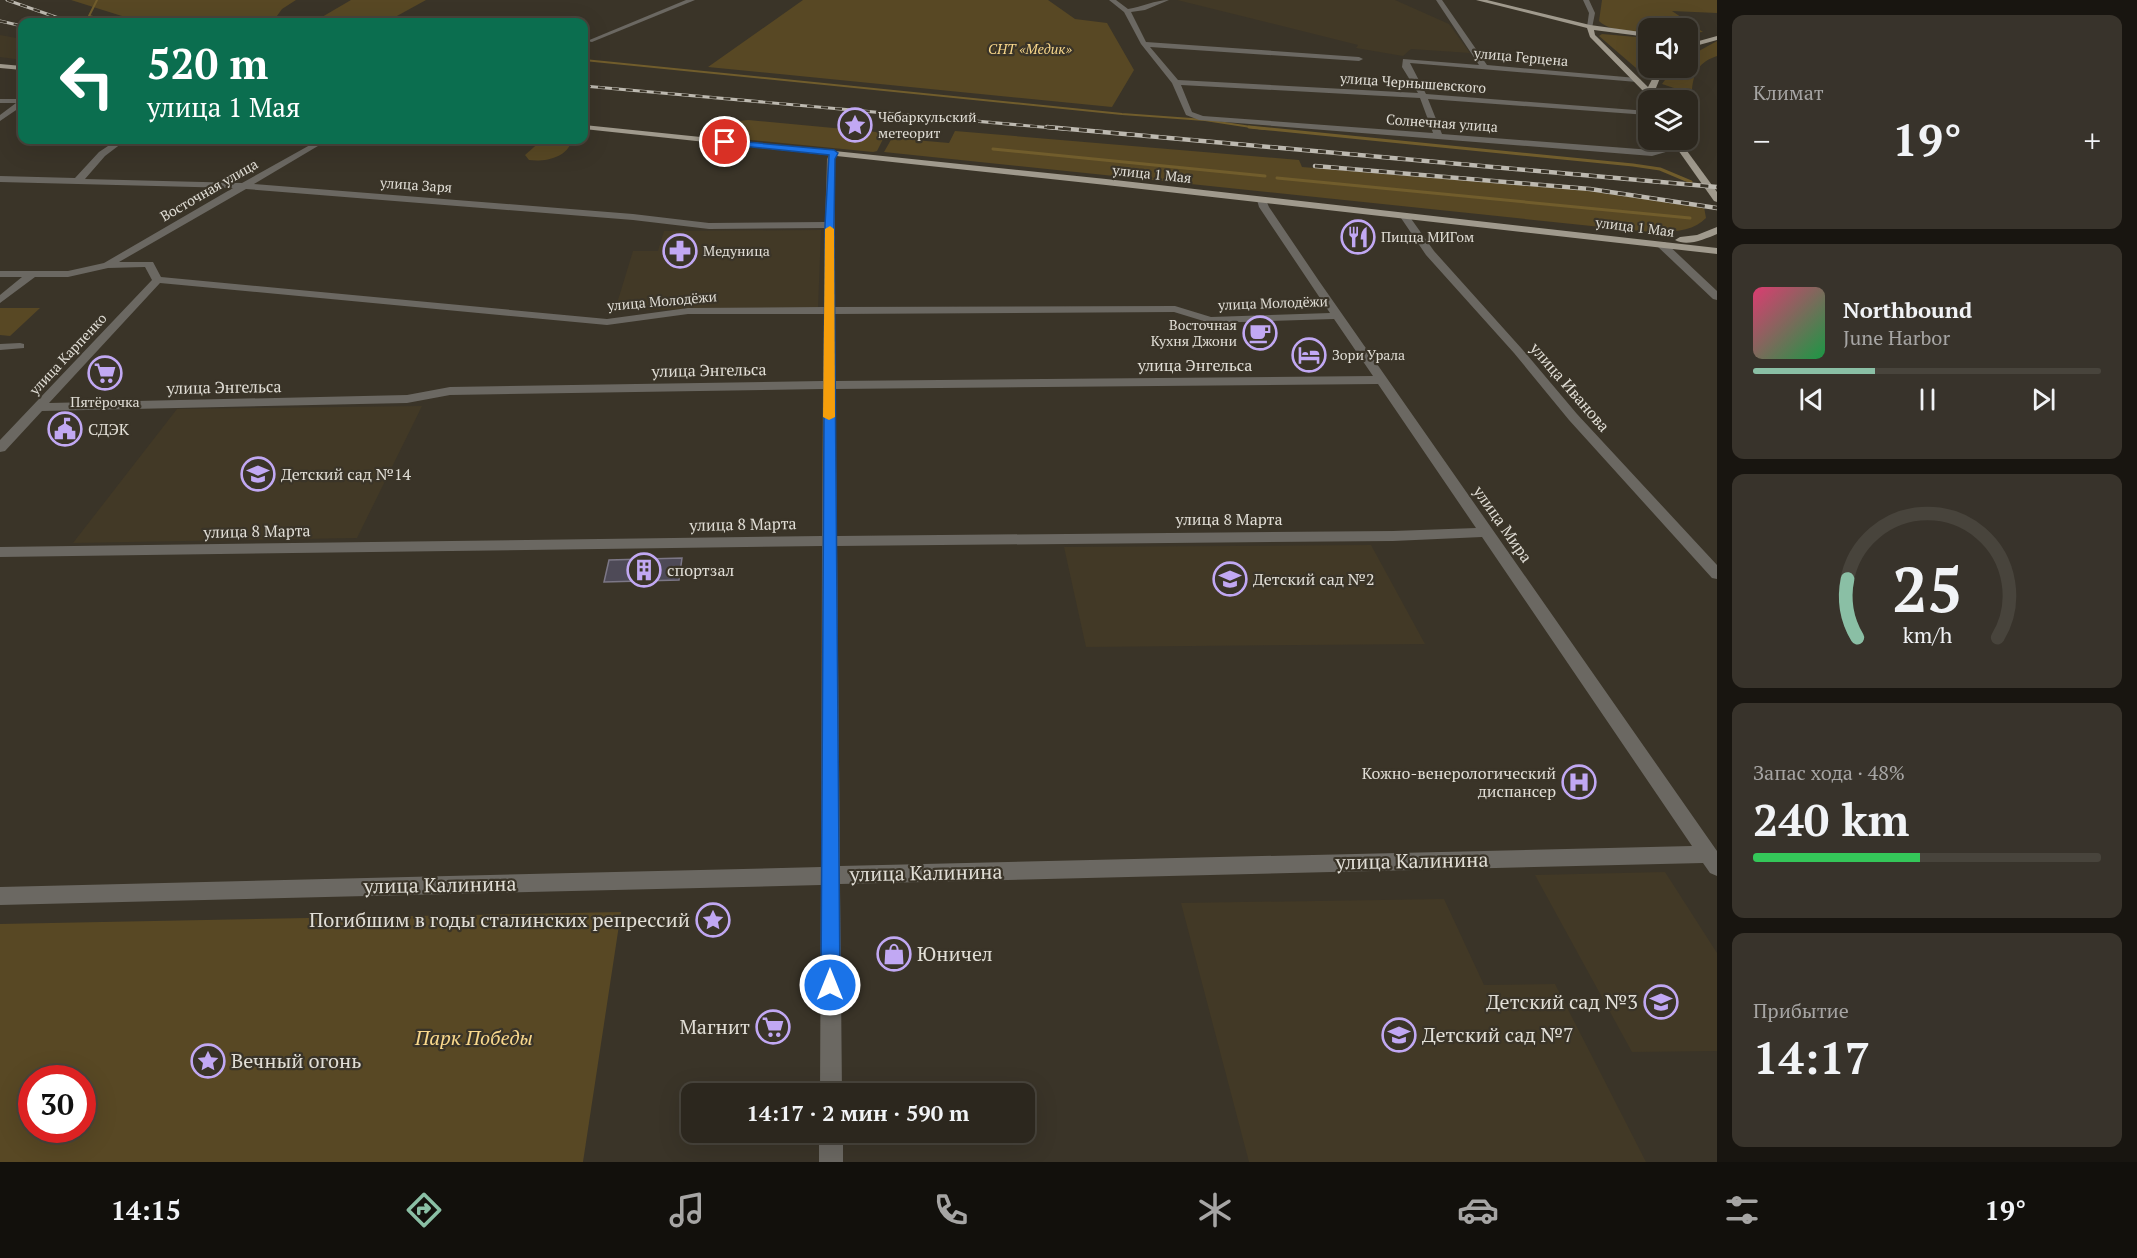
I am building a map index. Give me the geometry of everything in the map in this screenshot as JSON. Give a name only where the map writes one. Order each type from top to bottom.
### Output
[{"type":"main road","points":[[1479,0],[1590,27],[1638,34]]},
{"type":"main road","points":[[1590,27],[1592,36],[1646,90]]},
{"type":"main road","points":[[1698,37],[1717,37]]},
{"type":"main road","points":[[1698,43],[1717,37]]},
{"type":"main road","points":[[0,66],[18,68]]},
{"type":"main road","name":"улица 1 Мая","points":[[588,127],[1717,249]]},
{"type":"main road","points":[[1682,150],[1717,199]]},
{"type":"main road","points":[[1641,241],[1687,240],[1714,232],[1712,242],[1717,249]]},
{"type":"street","points":[[590,41],[692,0]]},
{"type":"street","points":[[1112,0],[1127,10],[1144,44],[1176,82]]},
{"type":"street","points":[[1127,10],[1143,9],[1166,0]]},
{"type":"street","points":[[1439,0],[1484,68]]},
{"type":"street","points":[[1586,0],[1592,13],[1590,27]]},
{"type":"street","points":[[1144,44],[1359,59]]},
{"type":"street","name":"улица Герцена","points":[[1423,96],[1404,64],[1406,61],[1637,80]]},
{"type":"street","name":"улица Чернышевского","points":[[1176,82],[1423,96],[1638,112]]},
{"type":"street","name":"Солнечная улица","points":[[1176,82],[1190,113],[1202,118],[1652,153],[1660,150]]},
{"type":"street","points":[[1423,96],[1439,137]]},
{"type":"street","points":[[0,101],[18,102]]},
{"type":"street","points":[[0,119],[18,105]]},
{"type":"street","points":[[78,181],[102,154],[116,144]]},
{"type":"street","name":"Восточная улица","points":[[108,264],[317,144]]},
{"type":"street","points":[[831,1083],[829,311],[831,159],[834,153]]},
{"type":"street","name":"улица Заря","points":[[0,179],[245,186],[633,217],[709,226],[830,225]]},
{"type":"street","name":"улица Мира","points":[[1262,200],[1264,207],[1338,316],[1713,860]]},
{"type":"street","name":"улица Иванова","points":[[1404,215],[1430,253],[1518,351],[1573,417],[1717,574]]},
{"type":"street","points":[[1661,244],[1717,297]]},
{"type":"street","points":[[0,274],[68,274],[108,264],[149,264],[157,280]]},
{"type":"street","points":[[0,300],[32,274]]},
{"type":"street","name":"улица Молодёжи","points":[[157,280],[607,322],[688,311],[1175,309],[1210,320],[1338,316]]},
{"type":"street","name":"улица Карпенко","points":[[0,448],[157,280]]},
{"type":"street","points":[[0,347],[20,346]]},
{"type":"street","name":"улица Энгельса","points":[[38,407],[407,399],[450,391],[1382,380]]},
{"type":"street","name":"улица 8 Марта","points":[[0,552],[1394,536],[1486,532]]},
{"type":"street","name":"улица Калинина","points":[[0,896],[830,876],[1713,860]]},
{"type":"street","points":[[831,1143],[831,1162]]},
{"type":"shaded area","points":[[1177,0],[1395,0],[1449,24],[1470,53],[1411,49],[1403,56],[1356,48],[1358,45]]},
{"type":"shaded area","points":[[0,35],[18,38],[18,59],[0,57]]},
{"type":"shaded area","points":[[821,230],[818,309],[615,310],[633,251],[658,251],[664,231]]},
{"type":"shaded area","name":"Детский сад №14","points":[[422,406],[357,538],[73,543],[177,409]]},
{"type":"shaded area","name":"Детский сад №2","points":[[1371,545],[1425,644],[1086,647],[1064,547]]},
{"type":"shaded area","name":"Детский сад №3","points":[[1665,872],[1717,953],[1717,1051],[1632,1052],[1535,875]]},
{"type":"shaded area","name":"Детский сад №7","points":[[1444,899],[1484,985],[1555,984],[1646,1162],[1249,1162],[1181,903]]},
{"type":"green space","points":[[71,0],[296,0],[282,9],[275,18],[128,18]]},
{"type":"green space","points":[[351,0],[426,0],[393,18],[289,18],[322,17]]},
{"type":"green space","name":"СНТ «Медик»","points":[[803,0],[1048,0],[1075,19],[1107,23],[1134,70],[1112,107],[708,67]]},
{"type":"green space","points":[[1602,0],[1717,0],[1717,13],[1672,11],[1682,18],[1638,18],[1638,32],[1616,29],[1599,21]]},
{"type":"green space","points":[[1602,34],[1638,37],[1638,70],[1599,36]]},
{"type":"green space","points":[[1717,41],[1717,56],[1706,61],[1698,70],[1698,51]]},
{"type":"green space","points":[[1666,78],[1694,78],[1692,89],[1674,88],[1662,84]]},
{"type":"green space","points":[[748,120],[876,132],[884,137],[877,151],[873,152],[720,137],[732,122]]},
{"type":"green space","points":[[955,131],[1299,160],[1302,167],[1591,190],[1704,207],[1706,218],[1684,230],[1648,232],[884,152],[892,138],[949,143]]},
{"type":"green space","points":[[537,144],[570,144],[565,151],[555,157],[529,160],[525,155]]},
{"type":"green space","points":[[0,308],[40,308],[10,336],[0,335]]},
{"type":"green space","name":"Парк Победы","points":[[621,912],[583,1162],[0,1162],[0,924]]},
{"type":"building","name":"спортзал","points":[[682,558],[679,580],[604,582],[609,560]]},
{"type":"waterway","points":[[97,0],[89,16],[97,18]]},
{"type":"waterway","points":[[588,60],[1122,114],[1205,120],[1254,128]]},
{"type":"waterway","points":[[1249,127],[1254,128]]},
{"type":"waterway","points":[[1254,128],[1633,165],[1660,169],[1691,182]]},
{"type":"waterway","points":[[1254,128],[1264,129]]},
{"type":"waterway","points":[[993,149],[1265,176]]},
{"type":"waterway","points":[[1277,178],[1690,218]]},
{"type":"railway","points":[[7,0],[59,18]]},
{"type":"railway","points":[[0,21],[18,25]]},
{"type":"railway","points":[[588,86],[1064,129]]},
{"type":"railway","points":[[1047,127],[1717,187]]},
{"type":"railway","points":[[1315,166],[1590,189],[1717,208]]},
{"type":"slow traffic","points":[[829,417],[830,229]]},
{"type":"place","name":"Чебаркульский метеорит","points":[[855,125]]},
{"type":"place","name":"Пицца МИГом","points":[[1358,237]]},
{"type":"place","name":"Медуница","points":[[680,251]]},
{"type":"place","name":"Восточная Кухня Джони","points":[[1260,333]]},
{"type":"place","name":"Зори Урала","points":[[1309,355]]},
{"type":"place","name":"Пятёрочка","points":[[105,373]]},
{"type":"place","name":"СДЭК","points":[[65,429]]},
{"type":"place","name":"Детский сад №14","points":[[258,474]]},
{"type":"place","name":"спортзал","points":[[644,570]]},
{"type":"place","name":"Детский сад №2","points":[[1230,579]]},
{"type":"place","name":"Кожно-венерологический диспансер","points":[[1579,782]]},
{"type":"place","name":"Погибшим в годы сталинских репрессий","points":[[713,920]]},
{"type":"place","name":"Юничел","points":[[894,954]]},
{"type":"place","name":"Детский сад №3","points":[[1661,1002]]},
{"type":"place","name":"Магнит","points":[[773,1027]]},
{"type":"place","name":"Детский сад №7","points":[[1399,1035]]},
{"type":"place","name":"Вечный огонь","points":[[208,1061]]},
{"type":"route","points":[[725,142],[834,153],[831,159],[829,311],[830,985]]}]
